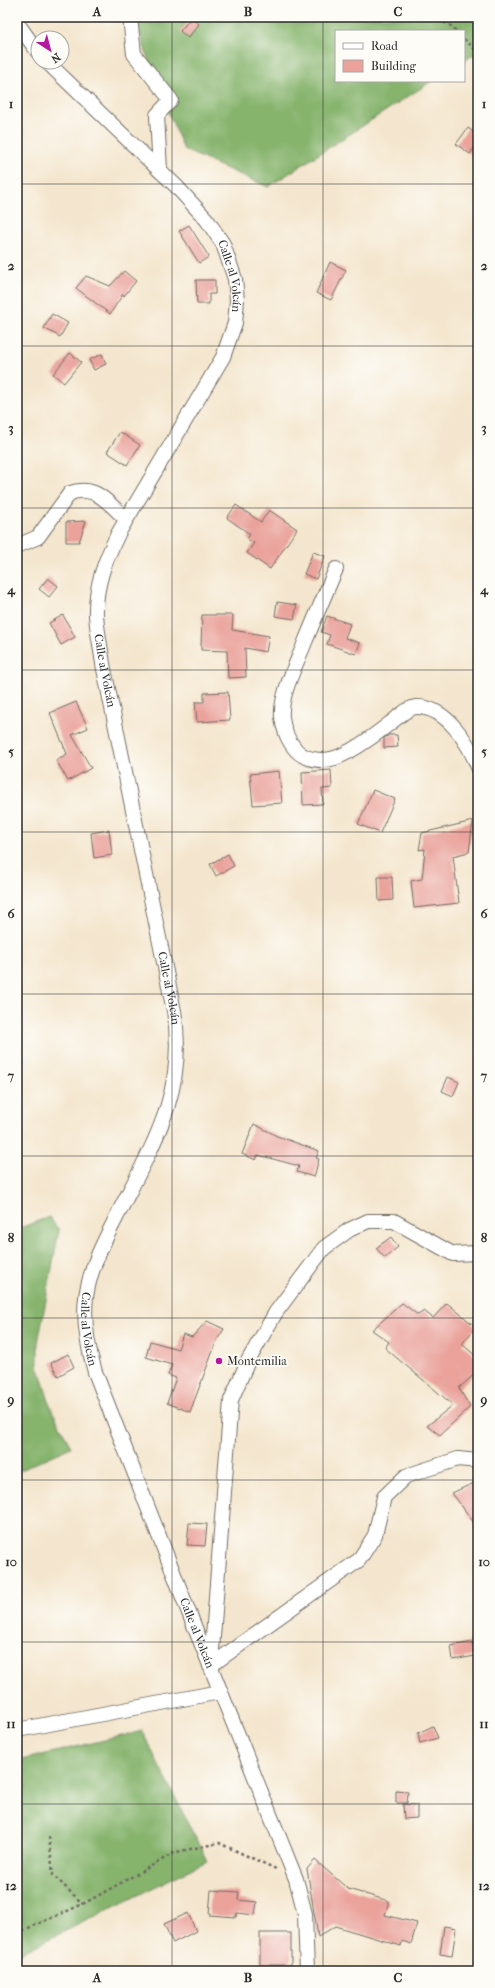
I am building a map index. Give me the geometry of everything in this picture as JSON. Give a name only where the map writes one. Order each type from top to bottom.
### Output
[{"type":"street","points":[[130,17],[134,54],[171,100],[157,115],[160,171]]},
{"type":"street","points":[[17,23],[30,41]]},
{"type":"street","name":"Calle al Volcán","points":[[55,70],[160,171],[200,212],[223,244],[235,279],[237,300],[236,323],[223,357],[126,519],[113,544],[99,584],[96,615],[103,664],[172,1004],[177,1036],[177,1060],[172,1093],[158,1134],[95,1261],[86,1296],[85,1318],[90,1356],[95,1372],[220,1692],[296,1879],[305,1914],[307,1971]]},
{"type":"street","points":[[17,547],[38,537],[70,493],[78,490],[98,494],[126,519]]},
{"type":"street","points":[[336,569],[286,692],[282,716],[286,733],[292,746],[298,753],[308,758],[321,760],[335,758],[389,725],[409,709],[417,707],[431,710],[447,720],[464,738],[472,751],[478,768]]},
{"type":"street","points":[[210,1666],[231,1400],[248,1361],[276,1312],[324,1248],[349,1230],[368,1221],[394,1221],[453,1254],[478,1253]]},
{"type":"street","points":[[210,1666],[359,1560],[375,1535],[384,1497],[406,1476],[458,1459],[478,1461]]},
{"type":"street","points":[[17,1730],[220,1692]]},
{"type":"path","points":[[433,17],[451,26],[455,30]]},
{"type":"path","points":[[465,40],[478,52]]},
{"type":"path","points":[[49,1838],[53,1875],[83,1904]]},
{"type":"path","points":[[17,1932],[83,1904],[176,1852],[219,1843],[296,1879]]},
{"type":"green space","points":[[135,17],[478,17],[478,52],[465,60],[465,30],[335,30],[335,82],[430,82],[268,187],[184,150],[153,75]]},
{"type":"green space","points":[[49,1217],[59,1230],[38,1343],[38,1365],[51,1408],[71,1447],[17,1472],[17,1229]]},
{"type":"green space","points":[[142,1731],[207,1861],[17,1955],[17,1761]]},
{"type":"building","points":[[191,18],[199,24],[188,38],[180,31]]},
{"type":"building","points":[[468,128],[478,135],[478,142],[470,154],[456,144]]},
{"type":"building","points":[[189,225],[209,257],[199,263],[179,231]]},
{"type":"building","points":[[330,262],[346,270],[331,300],[316,293]]},
{"type":"building","points":[[124,271],[136,281],[124,296],[123,294],[110,314],[76,288],[86,276],[110,286]]},
{"type":"building","points":[[196,280],[215,280],[215,294],[209,294],[209,304],[197,304]]},
{"type":"building","points":[[52,314],[68,323],[60,337],[44,328]]},
{"type":"building","points":[[70,353],[81,362],[64,383],[53,374]]},
{"type":"building","points":[[102,354],[106,364],[94,370],[89,360]]},
{"type":"building","points":[[120,432],[140,445],[127,465],[107,452]]},
{"type":"building","points":[[236,505],[261,522],[269,510],[297,529],[270,569],[247,553],[254,543],[247,539],[250,534],[227,518]]},
{"type":"building","points":[[86,521],[79,542],[66,542],[66,522]]},
{"type":"building","points":[[313,552],[325,556],[316,579],[304,574]]},
{"type":"building","points":[[48,578],[58,586],[49,597],[39,589]]},
{"type":"building","points":[[277,602],[297,605],[294,619],[275,616]]},
{"type":"building","points":[[63,615],[75,637],[61,645],[49,623]]},
{"type":"building","points":[[202,615],[233,615],[232,630],[269,636],[266,652],[245,648],[246,677],[228,678],[227,651],[201,650]]},
{"type":"building","points":[[327,616],[350,624],[345,638],[360,643],[356,654],[327,644],[330,635],[321,632]]},
{"type":"building","points":[[228,692],[230,720],[197,722],[195,702],[204,702],[204,693]]},
{"type":"building","points":[[76,702],[88,728],[72,735],[91,768],[68,781],[56,760],[67,754],[50,713]]},
{"type":"building","points":[[389,735],[397,735],[398,747],[384,748],[384,738]]},
{"type":"building","points":[[331,770],[332,788],[322,789],[323,804],[303,805],[302,772]]},
{"type":"building","points":[[279,771],[282,803],[253,805],[250,774]]},
{"type":"building","points":[[373,790],[395,799],[380,833],[358,824]]},
{"type":"building","points":[[473,821],[469,852],[453,856],[459,903],[414,908],[411,881],[422,879],[425,849],[419,850],[422,833]]},
{"type":"building","points":[[109,830],[112,855],[94,858],[91,833]]},
{"type":"building","points":[[228,854],[234,866],[216,876],[210,864]]},
{"type":"building","points":[[378,877],[392,877],[393,900],[379,901]]},
{"type":"building","points":[[448,1077],[459,1082],[453,1096],[442,1091]]},
{"type":"building","points":[[254,1124],[277,1136],[319,1151],[316,1158],[319,1159],[314,1177],[297,1172],[299,1166],[258,1155],[256,1160],[242,1154]]},
{"type":"building","points":[[391,1237],[398,1247],[385,1258],[376,1248]]},
{"type":"building","points":[[402,1303],[418,1315],[424,1311],[433,1318],[447,1303],[476,1327],[462,1344],[478,1358],[478,1371],[459,1388],[470,1407],[440,1435],[427,1426],[453,1405],[385,1348],[389,1342],[372,1330]]},
{"type":"building","points":[[207,1321],[224,1329],[217,1340],[190,1412],[167,1403],[176,1378],[168,1375],[172,1365],[146,1357],[150,1341],[178,1349],[183,1334],[192,1337]]},
{"type":"building","points":[[68,1354],[74,1367],[58,1376],[51,1363]]},
{"type":"building","points":[[478,1481],[478,1528],[452,1493]]},
{"type":"building","points":[[189,1523],[207,1524],[205,1546],[187,1545]]},
{"type":"building","points":[[472,1642],[475,1656],[453,1660],[451,1646]]},
{"type":"building","points":[[433,1726],[438,1738],[420,1743],[418,1733]]},
{"type":"building","points":[[396,1791],[408,1792],[407,1803],[396,1803]]},
{"type":"building","points":[[403,1804],[417,1805],[417,1818],[404,1819]]},
{"type":"building","points":[[315,1860],[348,1889],[389,1901],[385,1915],[417,1923],[411,1944],[402,1941],[401,1946],[335,1926],[318,1937],[307,1869]]},
{"type":"building","points":[[211,1890],[239,1892],[238,1900],[257,1902],[255,1915],[237,1913],[236,1917],[209,1915]]},
{"type":"building","points":[[188,1913],[196,1931],[173,1943],[164,1924]]},
{"type":"building","points":[[444,1926],[456,1928],[452,1956],[440,1954]]},
{"type":"building","points":[[260,1933],[291,1933],[291,1965],[260,1965]]},
{"type":"place","name":"Montemilia","points":[[219,1361]]}]
